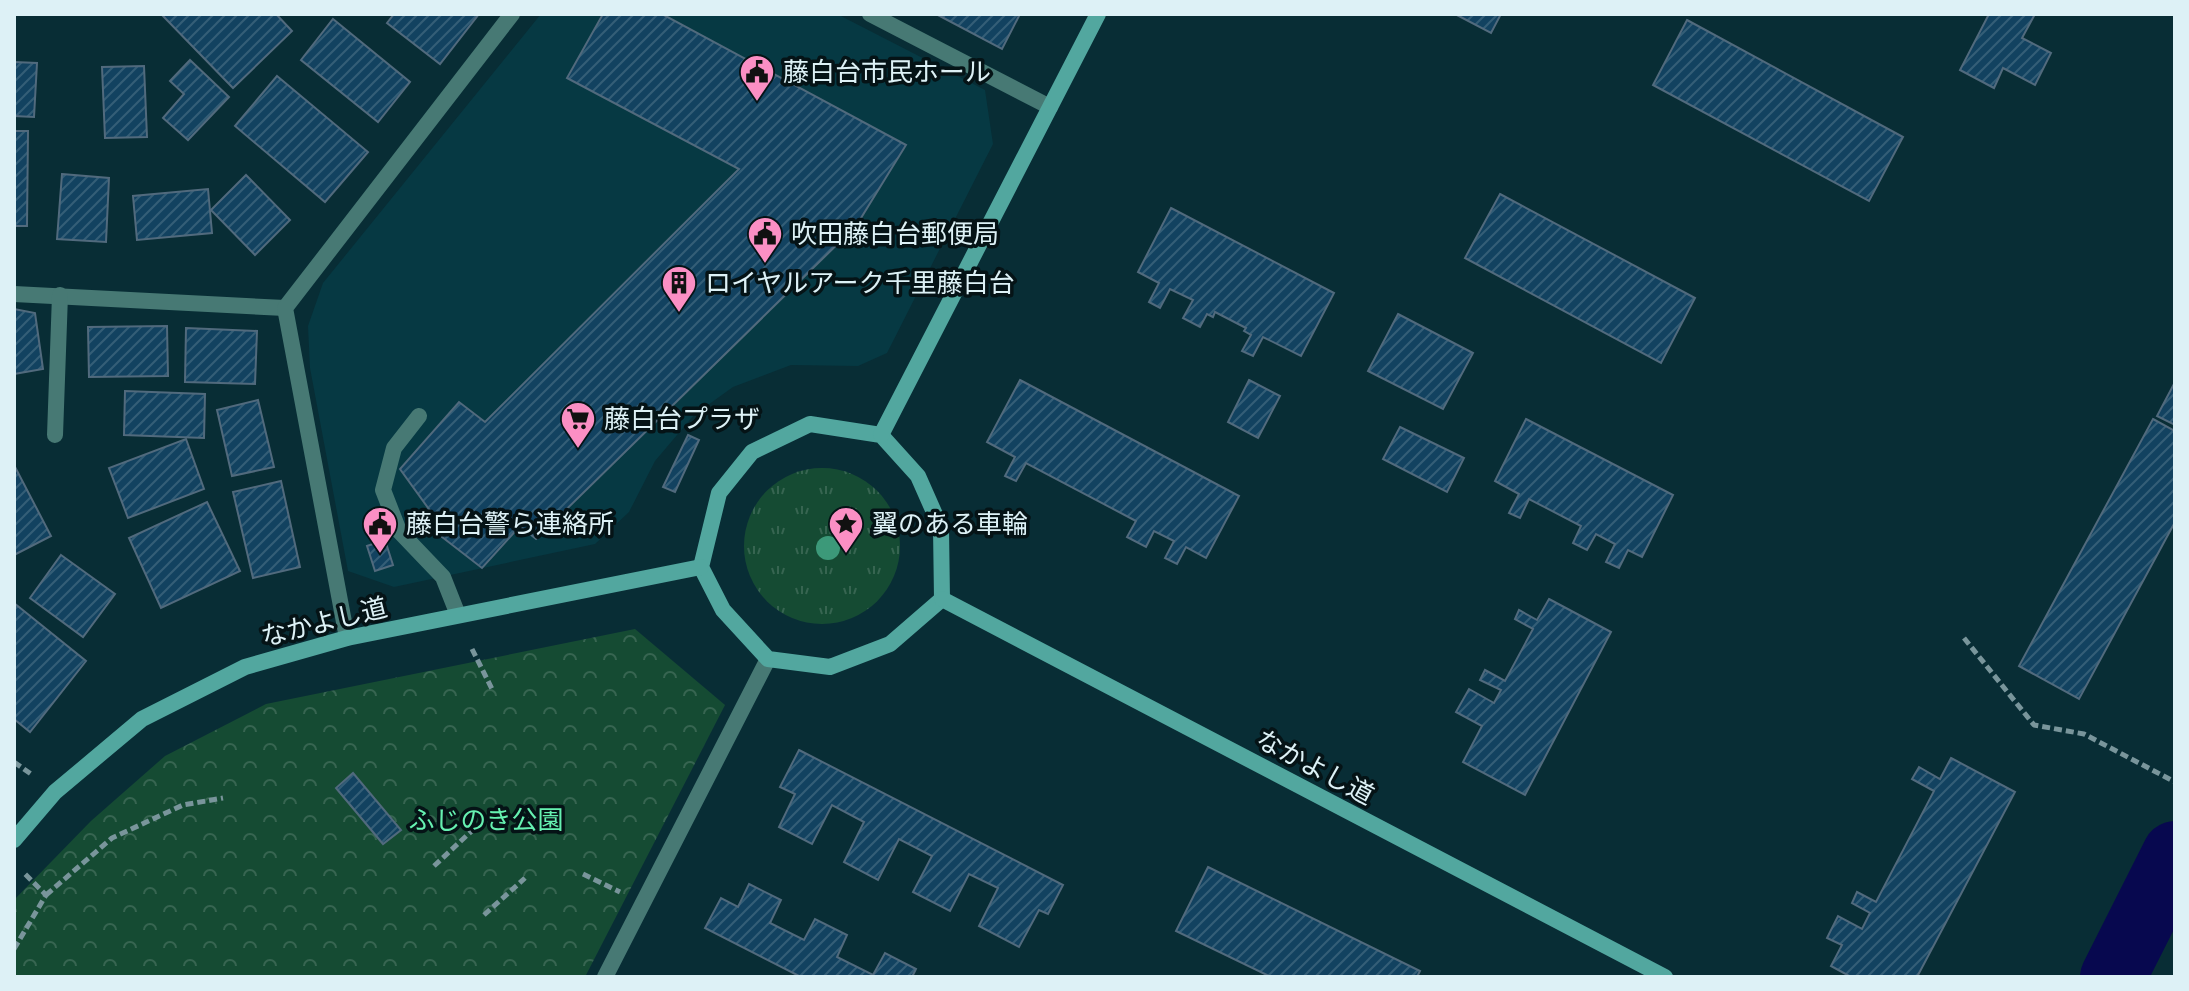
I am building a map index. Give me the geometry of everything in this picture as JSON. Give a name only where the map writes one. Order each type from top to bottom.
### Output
[{"type":"street","points":[[347,638],[285,308],[512,14]]},
{"type":"street","points":[[870,14],[1050,107]]},
{"type":"street","points":[[881,435],[1098,14]]},
{"type":"street","points":[[14,294],[285,308]]},
{"type":"street","points":[[55,435],[60,295]]},
{"type":"street","points":[[419,416],[394,448],[383,490],[399,531],[443,577],[458,615]]},
{"type":"street","points":[[810,424],[881,435],[918,476],[941,528],[942,599],[890,644],[830,667],[768,659],[723,610],[701,567],[719,493],[752,452],[810,424]]},
{"type":"street","name":"なかよし道","points":[[14,840],[55,792],[142,719],[245,667],[347,638],[701,567]]},
{"type":"street","name":"なかよし道","points":[[942,599],[1665,977]]},
{"type":"street","points":[[605,977],[768,659]]},
{"type":"path","points":[[1964,638],[2034,725],[2084,734],[2175,782]]},
{"type":"path","points":[[472,649],[493,691]]},
{"type":"path","points":[[14,762],[31,774]]},
{"type":"path","points":[[14,949],[46,895],[112,838],[183,805],[223,798]]},
{"type":"path","points":[[434,866],[477,826]]},
{"type":"path","points":[[24,873],[46,895]]},
{"type":"path","points":[[583,874],[642,904]]},
{"type":"path","points":[[484,915],[525,878]]},
{"type":"shaded area","points":[[541,14],[837,14],[985,90],[993,144],[887,353],[858,366],[791,365],[733,387],[694,415],[655,461],[629,512],[595,544],[394,587],[348,571],[310,368],[308,326],[323,283]]},
{"type":"green space","points":[[822,468],[852,474],[877,491],[894,516],[900,546],[894,576],[877,601],[852,618],[822,624],[792,618],[767,601],[750,576],[744,546],[750,516],[767,491],[792,474]]},
{"type":"green space","name":"ふじのき公園","points":[[635,629],[725,705],[585,977],[14,977],[14,900],[91,821],[165,756],[266,704]]},
{"type":"building","points":[[161,14],[276,14],[292,31],[233,88]]},
{"type":"building","points":[[394,14],[479,14],[440,64],[387,23]]},
{"type":"building","name":"ロイヤルアーク千里藤白台","points":[[603,14],[662,14],[906,145],[856,226],[536,539],[520,526],[482,568],[424,523],[431,512],[400,469],[459,402],[485,422],[739,169],[567,78]]},
{"type":"building","points":[[936,14],[1020,14],[1002,49]]},
{"type":"building","points":[[1455,14],[1501,14],[1491,33]]},
{"type":"building","points":[[1989,14],[2035,14],[2022,38],[2051,53],[2035,85],[2003,68],[1994,88],[1960,70]]},
{"type":"building","points":[[333,19],[410,82],[378,122],[301,60]]},
{"type":"building","points":[[1687,20],[1903,137],[1869,201],[1653,85]]},
{"type":"building","points":[[190,60],[229,97],[188,140],[163,118],[184,94],[170,81]]},
{"type":"building","points":[[14,62],[37,63],[34,117],[14,116]]},
{"type":"building","points":[[144,66],[147,137],[105,138],[102,67]]},
{"type":"building","points":[[277,76],[368,152],[325,202],[235,126]]},
{"type":"building","points":[[14,131],[28,131],[27,226],[14,226]]},
{"type":"building","points":[[62,174],[109,178],[106,242],[57,239]]},
{"type":"building","points":[[246,175],[290,220],[255,255],[211,210]]},
{"type":"building","points":[[208,189],[212,233],[137,240],[133,196]]},
{"type":"building","points":[[1500,194],[1695,298],[1661,363],[1465,258]]},
{"type":"building","points":[[1171,208],[1334,293],[1301,356],[1263,337],[1253,356],[1242,351],[1251,335],[1244,331],[1246,328],[1215,312],[1213,317],[1207,314],[1200,327],[1183,318],[1193,300],[1170,289],[1160,308],[1149,302],[1159,283],[1138,272]]},
{"type":"building","points":[[14,309],[35,313],[43,369],[14,374]]},
{"type":"building","points":[[1398,314],[1473,353],[1443,409],[1368,371]]},
{"type":"building","points":[[167,326],[168,376],[89,377],[88,327]]},
{"type":"building","points":[[186,328],[257,331],[255,384],[185,382]]},
{"type":"building","points":[[1020,380],[1239,496],[1206,558],[1186,547],[1177,564],[1165,558],[1174,541],[1154,531],[1146,547],[1127,537],[1136,521],[1026,463],[1016,481],[1005,476],[1015,457],[987,442]]},
{"type":"building","points":[[1249,380],[1280,396],[1258,438],[1228,422]]},
{"type":"building","points":[[2175,382],[2175,425],[2157,416]]},
{"type":"building","points":[[125,391],[205,394],[204,438],[124,435]]},
{"type":"building","points":[[258,400],[274,467],[232,476],[217,410]]},
{"type":"building","points":[[1526,419],[1673,495],[1642,557],[1628,550],[1619,568],[1606,562],[1615,544],[1596,534],[1587,550],[1573,543],[1581,526],[1529,499],[1520,518],[1509,513],[1519,494],[1495,481]]},
{"type":"building","points":[[2153,419],[2175,431],[2175,522],[2079,699],[2019,666]]},
{"type":"building","points":[[1400,427],[1464,458],[1447,492],[1383,459]]},
{"type":"building","points":[[688,435],[699,440],[675,492],[663,487]]},
{"type":"building","points":[[186,439],[204,489],[128,518],[109,468]]},
{"type":"building","points":[[14,465],[51,536],[14,555]]},
{"type":"building","points":[[281,481],[300,567],[253,578],[233,492]]},
{"type":"building","points":[[207,502],[240,571],[161,608],[129,538]]},
{"type":"building","name":"藤白台警ら連絡所","points":[[385,540],[393,565],[375,571],[367,546]]},
{"type":"building","points":[[61,555],[115,594],[83,637],[30,598]]},
{"type":"building","points":[[1549,599],[1611,632],[1525,795],[1463,762],[1482,726],[1456,712],[1469,689],[1494,703],[1501,690],[1480,680],[1485,670],[1505,681],[1533,629],[1515,619],[1519,610],[1537,620]]},
{"type":"building","points":[[14,603],[86,661],[30,732],[14,719]]},
{"type":"building","points":[[799,750],[1063,885],[1048,914],[1039,910],[1019,947],[979,926],[998,888],[969,874],[950,911],[913,892],[932,856],[899,839],[878,880],[844,862],[864,822],[832,805],[812,844],[779,827],[795,794],[780,787]]},
{"type":"building","points":[[1951,758],[2015,792],[1917,977],[1851,977],[1831,966],[1842,945],[1827,938],[1838,916],[1862,929],[1870,913],[1852,903],[1857,892],[1876,902],[1934,791],[1912,779],[1919,767],[1940,779]]},
{"type":"building","points":[[353,773],[401,830],[383,844],[336,788]]},
{"type":"building","points":[[1208,867],[1420,971],[1417,977],[1271,977],[1176,931]]},
{"type":"building","points":[[749,884],[781,900],[770,923],[804,940],[815,919],[847,935],[837,957],[873,975],[885,953],[916,969],[912,977],[801,977],[705,928],[721,898],[738,907]]},
{"type":"waterway","points":[[2113,977],[2175,854]]},
{"type":"place","name":"藤白台市民ホール","points":[[757,103]]},
{"type":"place","name":"吹田藤白台郵便局","points":[[765,265]]},
{"type":"place","name":"ロイヤルアーク千里藤白台","points":[[679,314]]},
{"type":"place","name":"藤白台プラザ","points":[[578,450]]},
{"type":"place","name":"藤白台警ら連絡所","points":[[380,555]]},
{"type":"place","name":"翼のある車輪","points":[[846,555]]}]
